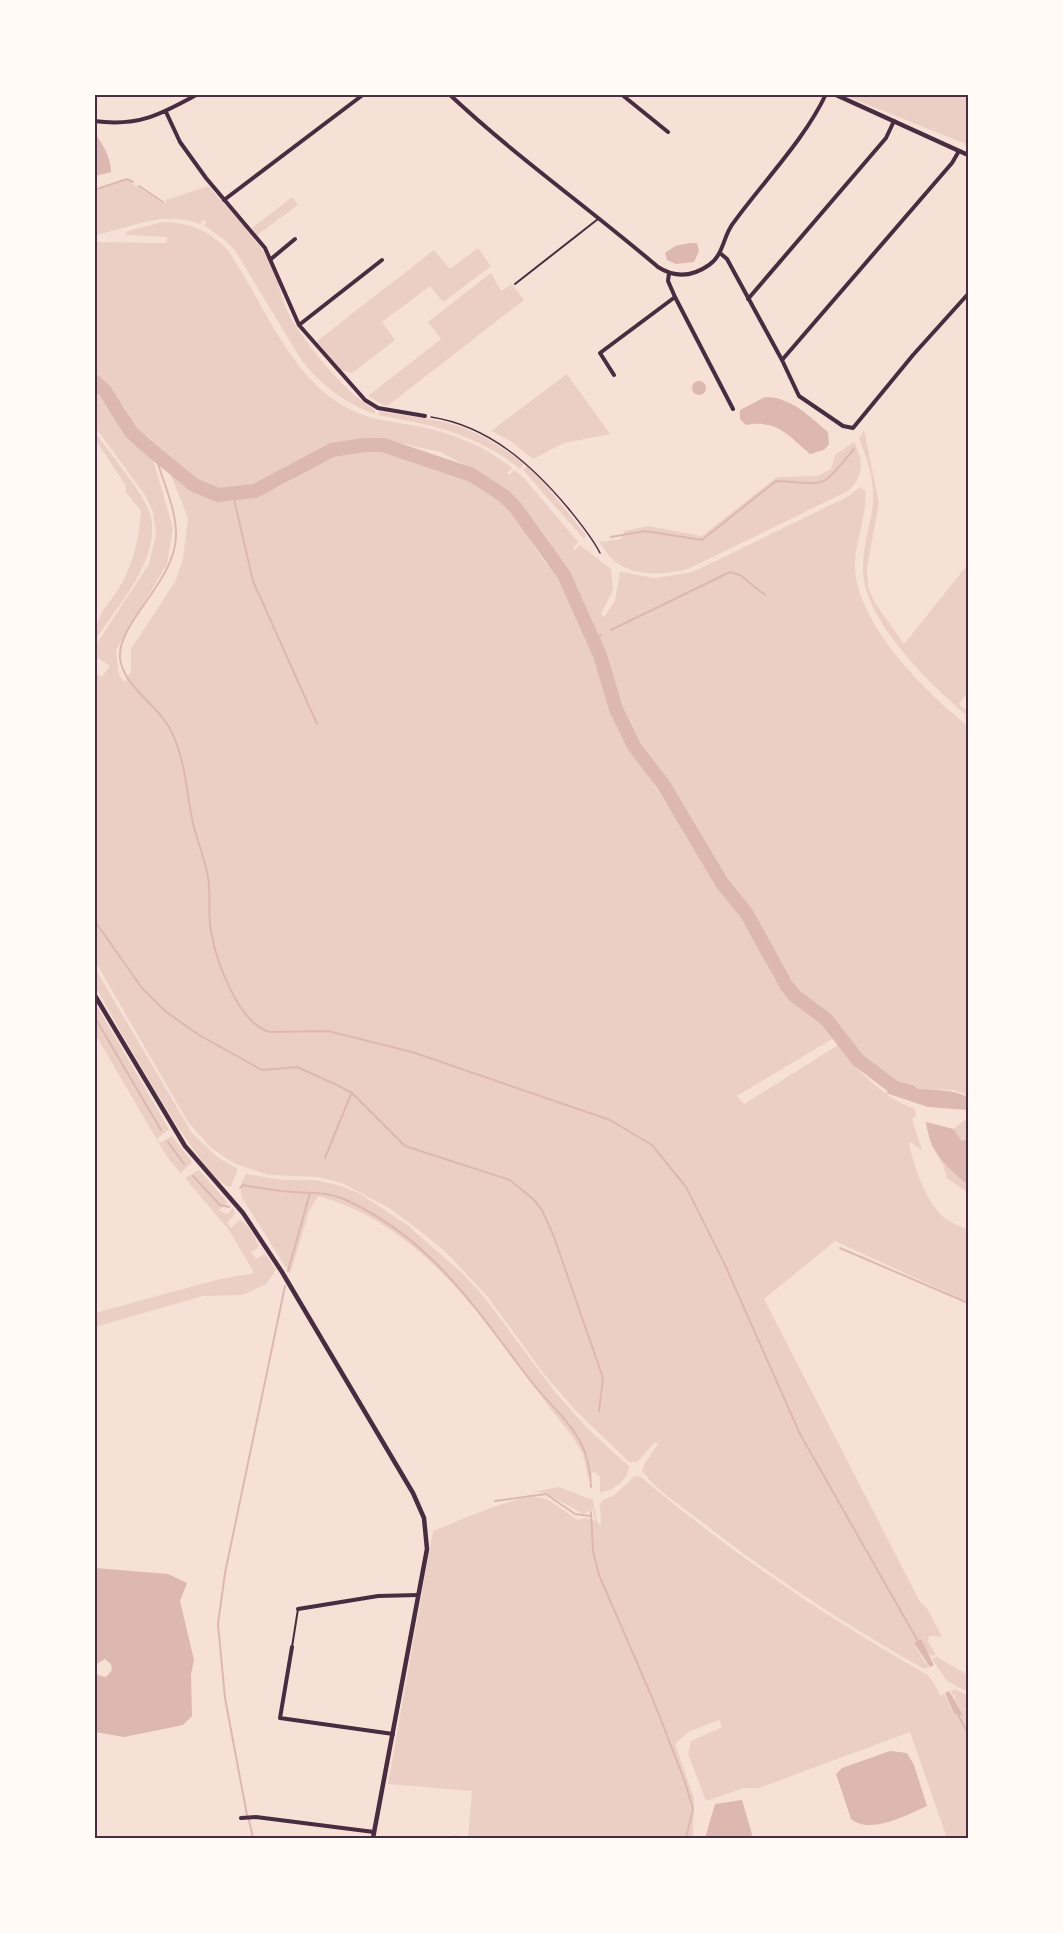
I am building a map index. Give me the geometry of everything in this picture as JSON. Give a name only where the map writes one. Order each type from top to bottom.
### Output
[{"type":"street","points":[[94,121],[124,123],[147,120],[198,94]]},
{"type":"street","points":[[224,201],[364,94]]},
{"type":"street","points":[[449,94],[496,139],[600,217],[669,273],[683,276],[711,264],[720,253],[730,227],[814,117],[826,94]]},
{"type":"street","points":[[621,94],[668,132]]},
{"type":"street","points":[[834,94],[969,155]]},
{"type":"street","points":[[166,112],[180,142],[224,201],[265,248],[299,325],[365,400],[378,408],[425,416]]},
{"type":"street","points":[[748,300],[886,138],[894,121]]},
{"type":"street","points":[[782,360],[952,163],[959,151]]},
{"type":"street","points":[[271,258],[296,239]]},
{"type":"street","points":[[720,253],[727,259],[799,396],[843,426],[853,428],[913,355],[969,294]]},
{"type":"street","points":[[299,325],[382,260]]},
{"type":"street","points":[[669,273],[668,281],[675,297],[734,409]]},
{"type":"street","points":[[614,375],[600,353],[675,297]]},
{"type":"street","points":[[94,994],[185,1146],[243,1213],[266,1247],[413,1493],[424,1518],[428,1537],[373,1839]]},
{"type":"street","points":[[298,1609],[378,1596],[418,1595]]},
{"type":"street","points":[[292,1647],[280,1718],[393,1734]]},
{"type":"street","points":[[241,1818],[256,1817],[374,1832]]},
{"type":"lane","points":[[515,284],[600,217]]},
{"type":"lane","points":[[292,1647],[298,1609]]},
{"type":"path","points":[[425,416],[474,430],[517,455],[553,490],[584,528],[600,554]]},
{"type":"shaded area","points":[[844,95],[968,95],[968,145]]},
{"type":"shaded area","points":[[95,136],[107,153],[111,172],[95,176]]},
{"type":"shaded area","points":[[127,180],[164,204],[166,200],[208,186],[248,231],[269,260],[286,308],[301,334],[338,379],[364,403],[376,410],[374,414],[334,392],[302,361],[236,252],[227,242],[204,225],[206,221],[203,220],[201,224],[186,220],[160,219],[95,235],[94,191]]},
{"type":"shaded area","points":[[292,197],[298,205],[257,235],[252,228]]},
{"type":"shaded area","points":[[163,222],[198,229],[213,237],[227,249],[294,360],[329,397],[367,416],[455,436],[501,460],[512,468],[507,473],[509,475],[514,470],[524,478],[578,542],[573,548],[575,550],[580,545],[611,569],[613,590],[601,614],[604,617],[615,601],[620,572],[655,578],[693,572],[847,497],[859,488],[865,490],[865,510],[855,568],[859,590],[868,612],[896,656],[933,695],[968,726],[968,1095],[953,1090],[923,1089],[897,1084],[866,1061],[837,1022],[794,987],[760,925],[733,889],[662,771],[638,739],[618,699],[601,644],[582,597],[551,551],[553,547],[544,542],[522,506],[493,481],[441,452],[385,440],[360,439],[327,447],[273,477],[242,488],[218,489],[202,484],[183,470],[134,427],[124,406],[95,372],[94,242],[166,243],[167,237],[125,235],[128,231]]},
{"type":"shaded area","points":[[697,243],[699,251],[694,262],[676,264],[667,260],[665,253],[675,246]]},
{"type":"shaded area","points":[[478,248],[491,266],[443,302],[430,286],[382,322],[395,340],[352,373],[341,370],[317,341],[434,250],[450,269]]},
{"type":"shaded area","points":[[491,273],[501,291],[512,284],[524,300],[390,404],[385,406],[368,396],[441,339],[428,322]]},
{"type":"shaded area","points":[[567,374],[610,434],[564,443],[533,459],[509,440],[491,431]]},
{"type":"shaded area","points":[[696,381],[702,381],[706,388],[702,395],[696,395],[692,391],[692,385]]},
{"type":"shaded area","points":[[95,390],[121,426],[152,456],[173,528],[167,564],[116,650],[119,675],[125,682],[131,671],[131,649],[175,582],[183,559],[188,518],[170,473],[199,493],[215,500],[231,501],[279,487],[336,455],[358,449],[377,449],[431,463],[451,476],[471,480],[506,502],[543,560],[559,578],[598,666],[615,720],[638,759],[722,891],[748,927],[774,979],[790,1000],[820,1021],[834,1038],[737,1096],[744,1104],[838,1045],[872,1083],[892,1098],[915,1109],[916,1116],[912,1119],[922,1150],[909,1141],[922,1184],[940,1214],[968,1230],[968,1302],[835,1241],[764,1299],[919,1600],[928,1610],[942,1637],[929,1636],[928,1641],[937,1657],[968,1675],[968,1692],[947,1681],[932,1659],[936,1657],[935,1655],[932,1656],[914,1644],[925,1662],[923,1664],[927,1662],[929,1667],[924,1669],[866,1635],[782,1581],[662,1492],[642,1471],[658,1444],[655,1442],[637,1462],[629,1462],[575,1410],[544,1374],[487,1296],[446,1252],[389,1208],[342,1183],[317,1177],[269,1175],[235,1164],[210,1147],[188,1122],[95,961],[95,673],[102,677],[110,666],[98,658],[95,663],[95,646],[149,564],[156,535],[153,512],[145,495],[95,427]]},
{"type":"shaded area","points":[[765,397],[783,400],[807,414],[828,432],[829,444],[824,450],[810,454],[782,430],[766,424],[746,425],[740,419],[740,410]]},
{"type":"shaded area","points":[[379,411],[440,421],[463,428],[495,443],[524,463],[520,469],[487,447],[453,432],[378,415]]},
{"type":"shaded area","points":[[864,430],[879,503],[867,568],[868,587],[875,603],[904,644],[968,564],[968,692],[959,704],[968,712],[968,716],[935,687],[900,649],[873,607],[865,586],[863,559],[872,511],[873,492],[869,465],[859,439]]},
{"type":"shaded area","points":[[95,432],[146,504],[152,521],[152,539],[147,557],[128,593],[95,640],[101,614],[120,587],[134,554],[141,511],[126,492],[126,486],[95,439]]},
{"type":"shaded area","points":[[854,442],[860,455],[861,468],[857,480],[848,491],[690,568],[663,573],[634,571],[614,561],[599,542],[621,539],[625,531],[648,526],[702,536],[777,477],[817,476],[831,469],[835,455]]},
{"type":"shaded area","points":[[527,466],[541,479],[586,535],[584,539],[523,470]]},
{"type":"shaded area","points":[[95,968],[192,1133],[217,1157],[238,1169],[231,1187],[218,1180],[181,1131],[95,986]]},
{"type":"shaded area","points":[[95,1003],[169,1129],[157,1139],[160,1143],[172,1136],[192,1162],[181,1173],[185,1178],[199,1170],[228,1203],[219,1210],[227,1214],[233,1208],[235,1214],[227,1223],[231,1228],[240,1220],[249,1228],[259,1247],[251,1252],[256,1259],[265,1254],[276,1270],[266,1284],[243,1295],[203,1296],[95,1327],[95,1313],[216,1280],[254,1273],[229,1230],[167,1157],[95,1034]]},
{"type":"shaded area","points":[[897,1084],[960,1094],[968,1097],[968,1110],[928,1107],[886,1093]]},
{"type":"shaded area","points":[[968,1118],[968,1193],[947,1178],[943,1165],[931,1145],[926,1122],[953,1129]]},
{"type":"shaded area","points":[[926,1122],[953,1129],[962,1141],[968,1139],[968,1185],[940,1158],[931,1142]]},
{"type":"shaded area","points":[[246,1174],[283,1180],[316,1180],[341,1186],[359,1193],[406,1224],[464,1275],[485,1298],[555,1392],[589,1430],[629,1466],[623,1480],[610,1490],[600,1493],[600,1477],[594,1471],[588,1478],[583,1454],[572,1436],[491,1329],[431,1263],[397,1234],[360,1212],[318,1196],[309,1211],[290,1274],[241,1196],[241,1184]]},
{"type":"shaded area","points":[[635,1476],[641,1477],[710,1532],[780,1583],[929,1676],[941,1696],[944,1694],[954,1713],[964,1715],[954,1698],[957,1694],[953,1696],[951,1691],[955,1689],[968,1696],[968,1838],[947,1838],[910,1732],[759,1788],[744,1788],[706,1801],[688,1754],[691,1741],[722,1727],[719,1720],[688,1732],[675,1744],[694,1798],[693,1838],[452,1838],[453,1835],[468,1837],[472,1791],[388,1784],[433,1531],[504,1503],[532,1497],[547,1500],[578,1520],[586,1518],[595,1521],[593,1509],[583,1514],[546,1493],[533,1492],[559,1487],[593,1500],[597,1522],[601,1526],[600,1504],[603,1500],[613,1496]]},
{"type":"shaded area","points":[[95,1568],[168,1574],[187,1583],[180,1601],[194,1660],[191,1674],[192,1716],[183,1725],[124,1737],[95,1732],[95,1670],[98,1675],[106,1677],[112,1670],[111,1664],[105,1659],[95,1665]]},
{"type":"shaded area","points":[[921,1639],[934,1665],[930,1667],[914,1643]]},
{"type":"shaded area","points":[[949,1691],[964,1716],[954,1713],[945,1693]]},
{"type":"shaded area","points":[[890,1751],[907,1753],[914,1765],[927,1806],[889,1822],[878,1824],[868,1825],[851,1819],[836,1774],[842,1768]]},
{"type":"shaded area","points":[[742,1800],[753,1838],[705,1838],[715,1804]]},
{"type":"waterway","points":[[94,190],[127,179],[133,182]]},
{"type":"waterway","points":[[139,186],[163,202]]},
{"type":"waterway","points":[[94,381],[105,391],[131,432],[144,444],[194,485],[218,495],[255,491],[332,450],[364,445],[383,445],[472,475],[504,496],[515,507],[564,575],[600,655],[616,709],[634,746],[663,784],[722,883],[747,914],[786,985],[795,996],[826,1019],[858,1060],[895,1088],[911,1092]]},
{"type":"waterway","points":[[611,537],[645,531],[702,540],[776,481],[821,482],[827,479],[854,449]]},
{"type":"waterway","points":[[155,454],[172,505],[176,537],[173,554],[166,570],[127,631],[121,645],[120,658],[127,677],[169,727],[178,749],[192,819],[208,879],[210,924],[214,944],[223,974],[239,1004],[248,1017],[258,1026],[270,1032],[328,1031],[412,1052],[610,1120],[652,1145],[686,1187],[725,1265],[800,1434],[919,1643]]},
{"type":"waterway","points":[[233,495],[253,581],[317,724]]},
{"type":"waterway","points":[[544,551],[553,548]]},
{"type":"waterway","points":[[611,630],[730,572],[740,575],[765,595]]},
{"type":"waterway","points":[[592,639],[601,635]]},
{"type":"waterway","points":[[94,920],[142,988],[165,1011],[199,1035],[262,1070],[297,1067],[337,1085],[352,1093],[405,1146],[510,1180],[533,1199],[542,1210],[554,1237],[603,1378],[599,1411]]},
{"type":"waterway","points":[[94,1016],[161,1130]]},
{"type":"waterway","points":[[325,1158],[351,1094]]},
{"type":"waterway","points":[[168,1142],[184,1164]]},
{"type":"waterway","points":[[193,1176],[220,1205],[229,1207]]},
{"type":"waterway","points":[[240,1188],[243,1185],[333,1196],[377,1216],[404,1235],[428,1256],[471,1302],[530,1380],[571,1428],[585,1453],[591,1487]]},
{"type":"waterway","points":[[288,1271],[310,1193]]},
{"type":"waterway","points":[[840,1248],[968,1303]]},
{"type":"waterway","points":[[247,1815],[225,1698],[218,1624],[225,1573],[285,1286]]},
{"type":"waterway","points":[[495,1501],[546,1494],[575,1514],[590,1516]]},
{"type":"waterway","points":[[591,1512],[593,1551],[599,1575],[654,1702],[693,1809],[686,1838]]},
{"type":"waterway","points":[[956,1710],[968,1734]]},
{"type":"waterway","points":[[249,1820],[253,1838]]}]
